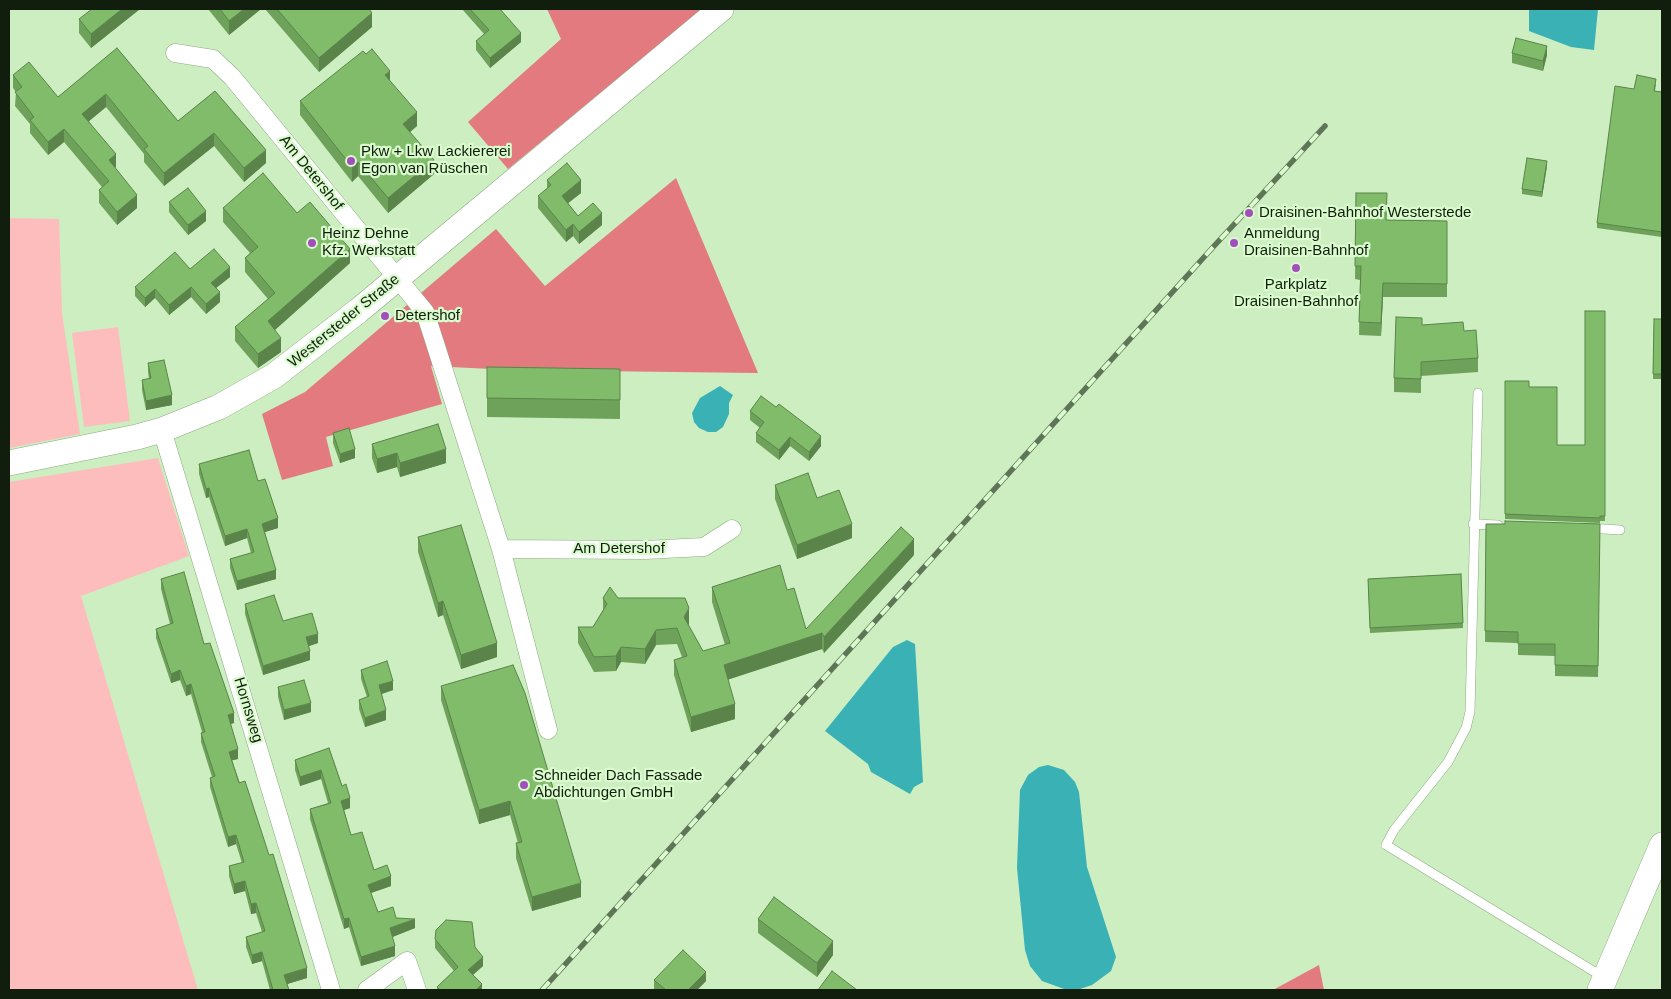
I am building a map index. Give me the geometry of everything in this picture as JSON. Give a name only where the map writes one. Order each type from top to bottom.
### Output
[{"type":"main road","name":"Westersteder Straße","points":[[9,463],[137,438],[162,430],[219,407],[274,376],[305,355],[721,9]]},
{"type":"main road","points":[[1602,984],[1662,845]]},
{"type":"street","name":"Am Detershof","points":[[175,53],[213,59],[232,77],[425,312],[501,549],[548,730]]},
{"type":"street","name":"Hornsweg","points":[[162,430],[331,990]]},
{"type":"street","name":"Am Detershof","points":[[501,549],[646,550],[704,547],[732,529]]},
{"type":"street","points":[[367,990],[407,960],[417,990]]},
{"type":"lane","points":[[1478,393],[1473,524],[1470,712],[1466,728],[1448,762],[1394,830],[1386,845],[1602,984]]},
{"type":"lane","points":[[1473,524],[1512,526]]},
{"type":"lane","points":[[1581,528],[1620,530]]},
{"type":"shaded area","points":[[547,9],[702,9],[508,169],[468,122],[561,39]]},
{"type":"shaded area","points":[[676,178],[758,373],[511,370],[431,366],[442,404],[326,437],[333,466],[282,480],[262,414],[305,392],[496,229],[545,286]]},
{"type":"shaded area","points":[[9,218],[59,219],[62,313],[80,434],[9,448]]},
{"type":"shaded area","points":[[118,327],[130,421],[84,427],[72,333]]},
{"type":"shaded area","points":[[158,458],[189,556],[81,596],[198,990],[9,990],[9,482]]},
{"type":"shaded area","points":[[1319,965],[1324,990],[1273,990]]},
{"type":"water","points":[[1529,9],[1598,9],[1594,50],[1571,47],[1529,31]]},
{"type":"water","points":[[720,386],[733,395],[729,403],[729,414],[723,427],[716,432],[708,432],[699,428],[694,422],[692,413],[700,398]]},
{"type":"water","points":[[907,640],[915,644],[923,782],[914,787],[910,794],[871,772],[868,764],[825,731],[893,647]]},
{"type":"water","points":[[1048,765],[1064,770],[1075,782],[1079,792],[1087,867],[1116,957],[1111,971],[1092,985],[1080,989],[1067,990],[1042,981],[1030,966],[1025,950],[1017,868],[1020,790],[1028,775],[1039,767]]},
{"type":"building","points":[[92,9],[122,9],[91,34],[79,19]]},
{"type":"building","points":[[220,9],[244,9],[229,21]]},
{"type":"building","points":[[277,9],[369,9],[372,13],[319,58]]},
{"type":"building","points":[[470,9],[500,9],[521,33],[490,58],[476,41],[489,30]]},
{"type":"building","points":[[1516,38],[1547,46],[1543,61],[1512,53]]},
{"type":"building","points":[[117,48],[178,121],[215,91],[266,150],[244,168],[214,133],[164,173],[144,149],[148,146],[106,94],[82,114],[116,154],[109,160],[137,195],[117,212],[99,190],[109,181],[64,129],[48,142],[30,120],[34,117],[15,92],[22,87],[13,75],[29,62],[58,97]]},
{"type":"building","points":[[372,49],[390,71],[385,75],[417,112],[403,124],[434,160],[388,198],[358,162],[352,167],[300,101],[363,51],[366,54]]},
{"type":"building","points":[[1637,75],[1656,79],[1654,91],[1662,92],[1662,232],[1597,223],[1615,86],[1634,89]]},
{"type":"building","points":[[1527,158],[1547,161],[1542,192],[1522,189]]},
{"type":"building","points":[[567,163],[581,180],[562,196],[578,216],[593,203],[602,213],[579,232],[573,224],[566,230],[538,196],[551,185],[547,180]]},
{"type":"building","points":[[263,173],[297,213],[310,202],[350,249],[268,321],[281,338],[258,354],[235,327],[275,293],[245,258],[258,247],[223,208]]},
{"type":"building","points":[[188,188],[206,211],[188,225],[169,202]]},
{"type":"building","points":[[1356,193],[1387,193],[1386,220],[1447,221],[1447,284],[1383,283],[1381,323],[1359,322],[1361,266],[1355,266]]},
{"type":"building","points":[[214,249],[230,267],[211,283],[220,292],[206,304],[191,287],[169,305],[155,289],[145,298],[135,287],[175,252],[190,269]]},
{"type":"building","points":[[1585,311],[1605,311],[1605,516],[1600,516],[1600,518],[1505,514],[1505,381],[1529,381],[1529,387],[1557,387],[1557,445],[1585,445]]},
{"type":"building","points":[[1396,317],[1422,318],[1422,325],[1463,322],[1464,331],[1476,330],[1478,358],[1421,362],[1421,379],[1394,378]]},
{"type":"building","points":[[1654,319],[1662,319],[1662,374],[1653,374]]},
{"type":"building","points":[[164,360],[172,395],[146,401],[142,380],[151,378],[148,363]]},
{"type":"building","points":[[487,367],[620,369],[620,400],[487,398]]},
{"type":"building","points":[[761,396],[776,407],[779,404],[821,436],[809,452],[790,437],[779,450],[756,433],[764,422],[750,411]]},
{"type":"building","points":[[438,424],[446,449],[400,463],[397,453],[377,459],[372,444]]},
{"type":"building","points":[[349,428],[355,449],[340,454],[333,433]]},
{"type":"building","points":[[249,450],[258,481],[265,479],[278,518],[262,524],[276,570],[237,581],[230,559],[254,552],[247,529],[225,536],[209,488],[206,489],[199,464]]},
{"type":"building","points":[[808,473],[817,498],[839,490],[852,524],[797,545],[775,485]]},
{"type":"building","points":[[1505,521],[1600,524],[1598,666],[1555,665],[1555,644],[1518,644],[1518,632],[1485,631],[1486,524],[1505,524]]},
{"type":"building","points":[[461,525],[497,643],[461,655],[443,601],[438,603],[418,537]]},
{"type":"building","points":[[901,527],[914,539],[824,637],[822,633],[724,665],[735,704],[691,717],[674,660],[687,656],[677,628],[656,630],[645,649],[621,647],[616,656],[594,657],[578,627],[593,627],[607,604],[603,598],[610,587],[618,598],[685,598],[689,608],[684,617],[703,651],[730,643],[712,587],[780,565],[787,590],[794,588],[806,629]]},
{"type":"building","points":[[184,572],[204,644],[210,643],[234,713],[228,715],[238,749],[229,752],[239,783],[245,781],[269,855],[273,854],[307,968],[284,975],[289,990],[273,990],[262,952],[252,955],[246,937],[265,931],[256,903],[251,904],[245,881],[234,884],[229,866],[244,862],[236,835],[228,837],[210,778],[215,776],[201,733],[205,732],[191,684],[186,686],[180,670],[171,674],[156,629],[173,623],[161,579]]},
{"type":"building","points":[[1461,574],[1463,623],[1370,628],[1368,579]]},
{"type":"building","points":[[274,595],[283,621],[312,613],[318,634],[306,637],[310,651],[263,666],[245,604]]},
{"type":"building","points":[[387,661],[393,681],[379,685],[386,710],[365,718],[359,700],[369,696],[361,670]]},
{"type":"building","name":"Schneider Dach Fassade Abdichtungen GmbH","points":[[513,665],[525,693],[581,883],[532,897],[516,843],[522,842],[510,801],[479,810],[441,686]]},
{"type":"building","points":[[304,680],[311,703],[284,710],[278,687]]},
{"type":"building","points":[[329,748],[342,786],[346,784],[350,798],[341,801],[351,835],[362,832],[374,870],[387,865],[391,876],[368,885],[378,912],[393,907],[396,918],[415,919],[390,928],[395,946],[361,957],[349,918],[344,919],[310,809],[331,803],[321,770],[300,777],[295,760]]},
{"type":"building","points":[[774,897],[833,941],[817,963],[758,919]]},
{"type":"building","points":[[446,920],[472,922],[475,947],[483,957],[468,970],[482,984],[476,990],[440,990],[437,987],[458,967],[435,939],[436,930]]},
{"type":"building","points":[[683,950],[706,972],[688,990],[666,990],[654,980]]},
{"type":"building","points":[[832,971],[857,990],[818,990]]},
{"type":"railway","points":[[542,990],[1215,245],[1325,126]]},
{"type":"place","name":"Pkw + Lkw Lackiererei Egon van Rüschen","points":[[351,161]]},
{"type":"place","name":"Draisinen-Bahnhof Westerstede","points":[[1249,213]]},
{"type":"place","name":"Heinz Dehne Kfz. Werkstatt","points":[[312,243]]},
{"type":"place","name":"Anmeldung Draisinen-Bahnhof","points":[[1234,243]]},
{"type":"place","name":"Parkplatz Draisinen-Bahnhof","points":[[1296,268]]},
{"type":"place","name":"Detershof","points":[[385,316]]},
{"type":"place","name":"Schneider Dach Fassade Abdichtungen GmbH","points":[[524,785]]}]
